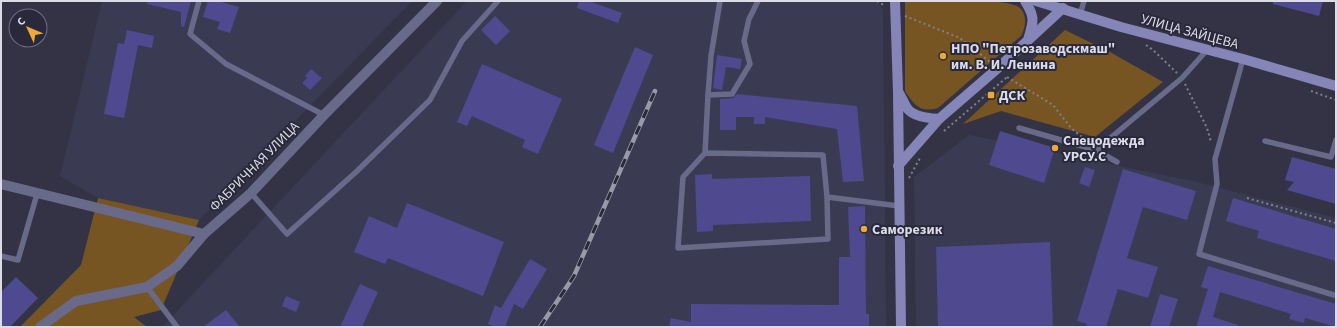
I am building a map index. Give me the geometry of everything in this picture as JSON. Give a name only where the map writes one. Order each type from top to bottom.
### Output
[{"type":"main road","points":[[895,1],[898,92],[901,327]]},
{"type":"main road","points":[[1025,1],[1031,10],[1033,20],[1028,40]]},
{"type":"main road","name":"УЛИЦА ЗАЙЦЕВА","points":[[1036,1],[1063,8],[1080,15],[1336,86]]},
{"type":"main road","points":[[898,166],[939,119],[998,68],[1063,8]]},
{"type":"main road","points":[[898,92],[908,109],[915,114],[939,119]]},
{"type":"street","name":"ФАБРИЧНАЯ УЛИЦА","points":[[147,287],[177,266],[204,234],[251,193],[324,115],[437,1]]},
{"type":"street","points":[[1,184],[204,234]]},
{"type":"street","points":[[40,327],[76,300],[147,287]]},
{"type":"lane","points":[[199,1],[190,34],[226,64],[324,115]]},
{"type":"lane","points":[[251,193],[287,234],[356,172],[430,100],[462,41],[498,1]]},
{"type":"lane","points":[[705,153],[823,155],[827,197],[828,239],[678,248],[684,176],[705,153],[711,56],[720,1]]},
{"type":"lane","points":[[708,95],[732,94],[750,64],[744,41],[749,19],[758,1]]},
{"type":"lane","points":[[1080,15],[1084,1]]},
{"type":"lane","points":[[1096,150],[1182,78],[1207,50]]},
{"type":"lane","points":[[1243,59],[1215,159],[1217,184],[1199,254],[1334,295]]},
{"type":"lane","points":[[1019,128],[1096,150],[1117,162]]},
{"type":"lane","points":[[1265,141],[1333,158],[1336,140]]},
{"type":"lane","points":[[1,256],[18,260],[37,194]]},
{"type":"lane","points":[[827,197],[899,206]]},
{"type":"lane","points":[[147,287],[177,327]]},
{"type":"path","points":[[895,12],[960,38],[998,68]]},
{"type":"path","points":[[944,131],[1006,76],[1052,105],[1070,128],[1096,150]]},
{"type":"path","points":[[907,183],[920,158]]},
{"type":"path","points":[[1248,198],[1336,223]]},
{"type":"shaded area","points":[[102,1],[412,1],[199,220],[98,198],[60,176]]},
{"type":"shaded area","points":[[467,1],[877,1],[883,10],[886,327],[162,327]]},
{"type":"shaded area","points":[[905,1],[985,1],[1011,4],[1021,9],[1025,24],[1021,36],[938,108],[922,109],[911,100],[905,91]]},
{"type":"shaded area","points":[[1065,30],[1110,52],[1163,82],[1095,137],[1001,111],[963,124]]},
{"type":"shaded area","points":[[969,135],[1197,182],[1336,218],[1336,327],[916,327],[914,177]]},
{"type":"shaded area","points":[[98,198],[199,220],[161,310],[134,317],[147,327],[20,327],[81,265]]},
{"type":"building","points":[[148,1],[191,1],[184,27],[181,26],[181,12],[147,4]]},
{"type":"building","points":[[208,1],[218,1],[239,7],[230,33],[217,29],[220,22],[203,17]]},
{"type":"building","points":[[579,1],[589,1],[622,13],[618,23],[577,8]]},
{"type":"building","points":[[1273,1],[1323,1],[1319,16],[1273,4]]},
{"type":"building","points":[[495,16],[510,31],[496,45],[481,30]]},
{"type":"building","points":[[127,30],[154,36],[152,48],[138,45],[124,118],[104,114],[118,43],[124,44]]},
{"type":"building","points":[[635,47],[653,55],[613,153],[594,145]]},
{"type":"building","points":[[717,55],[742,59],[740,69],[726,67],[722,90],[713,88]]},
{"type":"building","points":[[482,64],[562,99],[538,154],[522,147],[525,140],[472,116],[467,126],[457,122]]},
{"type":"building","points":[[311,69],[322,78],[310,90],[302,83],[307,78],[305,76]]},
{"type":"building","points":[[737,94],[857,106],[864,181],[843,182],[837,129],[765,117],[765,124],[754,124],[754,117],[736,117],[736,130],[720,130],[720,99],[733,98]]},
{"type":"building","points":[[1000,131],[1055,148],[1044,183],[989,165]]},
{"type":"building","points":[[1292,157],[1336,169],[1336,204],[1287,190],[1294,182],[1285,180]]},
{"type":"building","points":[[1085,167],[1095,170],[1089,187],[1079,183]]},
{"type":"building","points":[[1123,169],[1196,191],[1187,220],[1143,207],[1127,258],[1158,267],[1148,298],[1118,289],[1106,327],[1086,327],[1087,324],[1077,321]]},
{"type":"building","points":[[712,174],[712,179],[810,176],[811,221],[713,225],[713,231],[697,232],[695,175]]},
{"type":"building","points":[[1233,198],[1336,229],[1336,261],[1257,238],[1259,231],[1226,221]]},
{"type":"building","points":[[407,203],[504,242],[483,296],[388,258],[385,264],[354,252],[369,216],[397,228]]},
{"type":"building","points":[[865,206],[866,314],[869,314],[869,327],[669,327],[671,318],[691,322],[691,304],[839,305],[839,257],[850,257],[848,207]]},
{"type":"building","points":[[1050,242],[1053,327],[938,327],[936,247]]},
{"type":"building","points":[[530,259],[547,269],[523,309],[514,304],[505,327],[495,327],[488,324],[495,305],[501,308]]},
{"type":"building","points":[[1208,266],[1336,304],[1336,327],[1305,318],[1304,323],[1289,319],[1291,314],[1220,292],[1213,317],[1238,325],[1237,327],[1196,327],[1208,289],[1201,287]]},
{"type":"building","points":[[16,277],[38,298],[10,327],[1,327],[1,292]]},
{"type":"building","points":[[360,284],[378,292],[362,327],[340,327]]},
{"type":"building","points":[[1160,294],[1178,299],[1169,327],[1150,327]]},
{"type":"building","points":[[286,296],[300,302],[296,312],[282,306]]},
{"type":"building","points":[[226,310],[240,327],[203,327]]},
{"type":"railway","points":[[540,327],[574,276],[655,91]]},
{"type":"place","name":"НПО \"Петрозаводскмаш\" им. В. И. Ленина","points":[[943,56]]},
{"type":"place","name":"ДСК","points":[[991,95]]},
{"type":"place","name":"Спецодежда УРСУ.С","points":[[1055,148]]},
{"type":"place","name":"Саморезик","points":[[864,229]]}]
